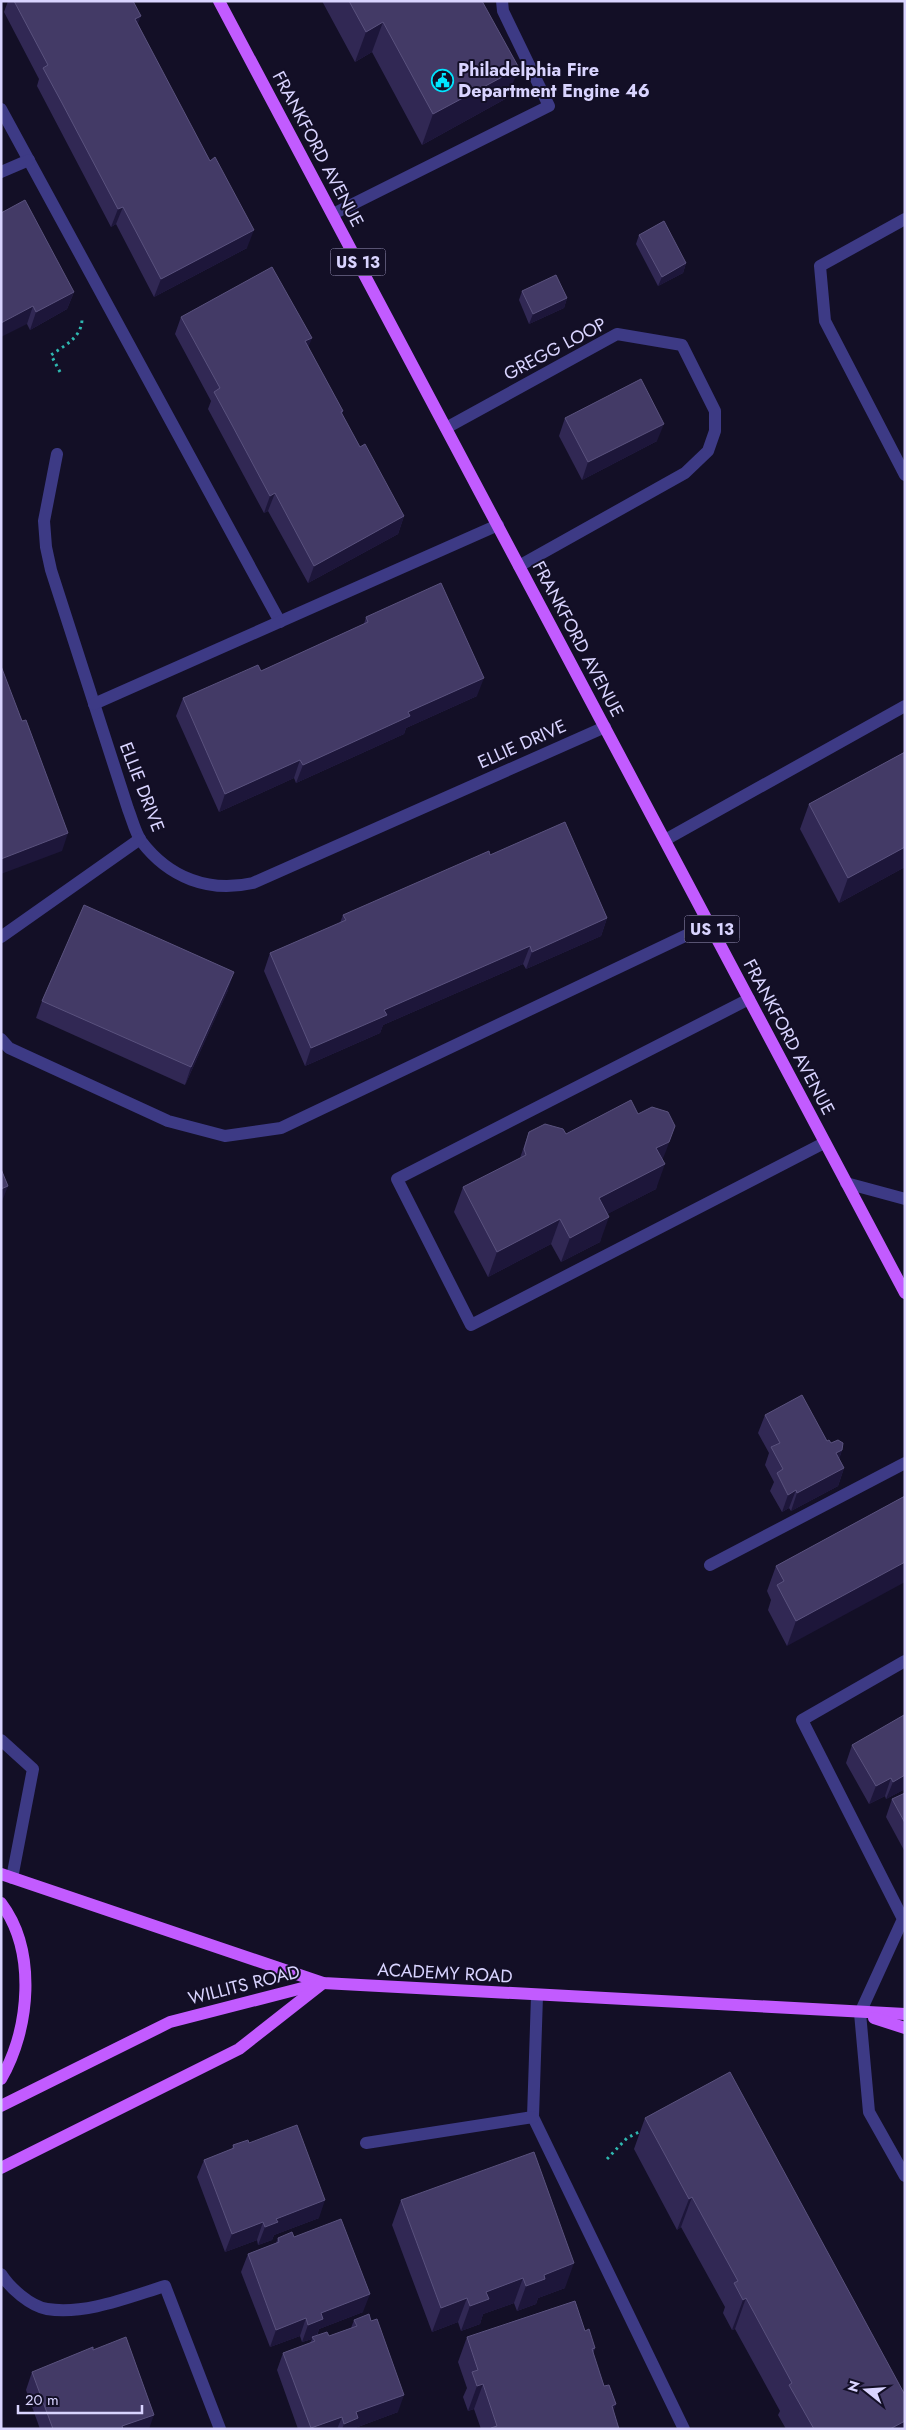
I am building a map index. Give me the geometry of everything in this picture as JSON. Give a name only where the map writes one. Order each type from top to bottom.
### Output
[{"type":"main road","name":"FRANKFORD AVENUE","points":[[219,1],[710,924],[824,1143],[901,1277],[905,1294]]},
{"type":"main road","name":"ACADEMY ROAD","points":[[7,1876],[323,1983],[537,1996],[905,2014]]},
{"type":"main road","points":[[1,1902],[10,1914],[18,1934],[25,1975],[19,2032],[14,2052],[1,2079]]},
{"type":"main road","name":"WILLITS ROAD","points":[[1,2106],[170,2022],[323,1983]]},
{"type":"main road","name":"WILLITS ROAD","points":[[1,2168],[239,2049],[323,1983]]},
{"type":"main road","points":[[860,2013],[905,2028]]},
{"type":"street","points":[[333,214],[549,106],[503,11],[502,1]]},
{"type":"street","points":[[1,108],[280,622]]},
{"type":"street","points":[[1,172],[29,160]]},
{"type":"street","points":[[905,219],[820,266],[825,320],[905,475]]},
{"type":"street","name":"GREGG LOOP","points":[[446,428],[617,334],[682,345],[715,411],[714,431],[708,451],[684,473],[519,566]]},
{"type":"street","name":"ELLIE DRIVE","points":[[57,454],[44,521],[46,547],[51,570],[140,839],[168,868],[188,879],[213,886],[233,887],[253,883],[605,727]]},
{"type":"street","points":[[94,704],[498,526]]},
{"type":"street","points":[[665,840],[905,706]]},
{"type":"street","points":[[1,937],[140,839]]},
{"type":"street","points":[[1,1039],[9,1048],[168,1120],[225,1136],[281,1128],[710,924]]},
{"type":"street","points":[[749,999],[397,1179],[471,1324],[824,1143]]},
{"type":"street","points":[[846,1183],[905,1199]]},
{"type":"street","points":[[710,1565],[905,1463]]},
{"type":"street","points":[[905,1661],[802,1720],[903,1919],[860,2013],[869,2112],[905,2176]]},
{"type":"street","points":[[1,1740],[33,1769],[7,1876]]},
{"type":"street","points":[[537,1996],[532,2117],[684,2429]]},
{"type":"street","points":[[366,2143],[532,2117]]},
{"type":"street","points":[[1,2274],[5,2281],[29,2300],[46,2309],[73,2309],[109,2303],[165,2286],[220,2429]]},
{"type":"path","points":[[60,372],[51,355],[74,339],[80,331],[83,320],[78,312]]},
{"type":"path","points":[[608,2159],[627,2138],[651,2126]]},
{"type":"building","points":[[14,1],[133,1],[141,16],[135,19],[210,161],[215,157],[254,230],[161,279],[123,207],[118,209],[43,68],[48,65]]},
{"type":"building","points":[[349,1],[482,1],[519,68],[433,114],[383,22],[366,32]]},
{"type":"building","points":[[25,200],[74,292],[36,312],[33,306],[1,323],[1,213]]},
{"type":"building","points":[[664,221],[686,263],[662,277],[639,235]]},
{"type":"building","points":[[272,267],[312,338],[305,341],[343,411],[341,412],[360,447],[365,444],[404,516],[314,566],[275,493],[270,496],[214,392],[220,388],[181,317]]},
{"type":"building","points":[[556,275],[567,298],[533,314],[522,291]]},
{"type":"building","points":[[641,379],[664,424],[588,462],[565,418]]},
{"type":"building","points":[[441,583],[484,678],[408,712],[410,716],[303,765],[300,760],[225,794],[183,698],[258,665],[261,671],[368,622],[366,617]]},
{"type":"building","points":[[1,666],[22,721],[26,720],[68,833],[1,859]]},
{"type":"building","points":[[905,752],[905,847],[848,878],[809,804]]},
{"type":"building","points":[[565,822],[607,918],[532,952],[530,946],[384,1010],[387,1015],[311,1048],[270,953],[346,920],[343,915],[489,851],[490,855]]},
{"type":"building","points":[[84,905],[234,972],[191,1067],[42,1001]]},
{"type":"building","points":[[631,1100],[638,1114],[652,1107],[668,1112],[675,1126],[669,1142],[656,1148],[665,1164],[599,1198],[609,1217],[570,1238],[560,1219],[497,1252],[463,1187],[526,1155],[524,1149],[529,1132],[545,1124],[563,1129],[566,1134]]},
{"type":"building","points":[[1,1169],[8,1186],[1,1189]]},
{"type":"building","points":[[802,1395],[827,1441],[829,1440],[831,1443],[838,1440],[843,1443],[842,1450],[836,1453],[844,1468],[797,1493],[796,1490],[788,1495],[777,1473],[783,1469],[771,1447],[780,1443],[765,1415]]},
{"type":"building","points":[[905,1496],[905,1562],[796,1621],[777,1585],[784,1581],[776,1566]]},
{"type":"building","points":[[904,1715],[905,1775],[893,1782],[891,1778],[876,1786],[852,1745]]},
{"type":"building","points":[[905,1793],[905,1823],[892,1799]]},
{"type":"building","points":[[730,2072],[905,2395],[905,2421],[890,2429],[814,2429],[789,2385],[792,2383],[746,2298],[743,2300],[734,2283],[738,2281],[692,2197],[689,2199],[645,2118]]},
{"type":"building","points":[[297,2125],[325,2200],[276,2219],[278,2222],[265,2227],[263,2222],[232,2234],[204,2160],[234,2148],[233,2145],[248,2140],[249,2143]]},
{"type":"building","points":[[534,2152],[574,2263],[544,2275],[545,2279],[526,2286],[523,2278],[486,2292],[489,2299],[470,2306],[467,2298],[441,2308],[401,2200]]},
{"type":"building","points":[[341,2219],[370,2294],[321,2313],[323,2319],[308,2325],[306,2318],[276,2330],[248,2254],[279,2242],[278,2238],[292,2232],[294,2237]]},
{"type":"building","points":[[575,2301],[585,2331],[589,2329],[595,2348],[592,2349],[604,2386],[609,2385],[616,2404],[612,2406],[619,2429],[491,2429],[497,2426],[483,2384],[477,2386],[472,2372],[478,2370],[467,2337]]},
{"type":"building","points":[[369,2314],[371,2321],[377,2319],[404,2395],[356,2412],[358,2418],[344,2424],[342,2417],[311,2428],[283,2353],[315,2341],[312,2337],[327,2332],[329,2336],[357,2326],[354,2320]]},
{"type":"building","points":[[126,2337],[154,2415],[122,2426],[123,2429],[53,2429],[32,2372],[93,2347],[93,2350]]},
{"type":"place","name":"Philadelphia Fire Department Engine 46","points":[[442,80]]}]
